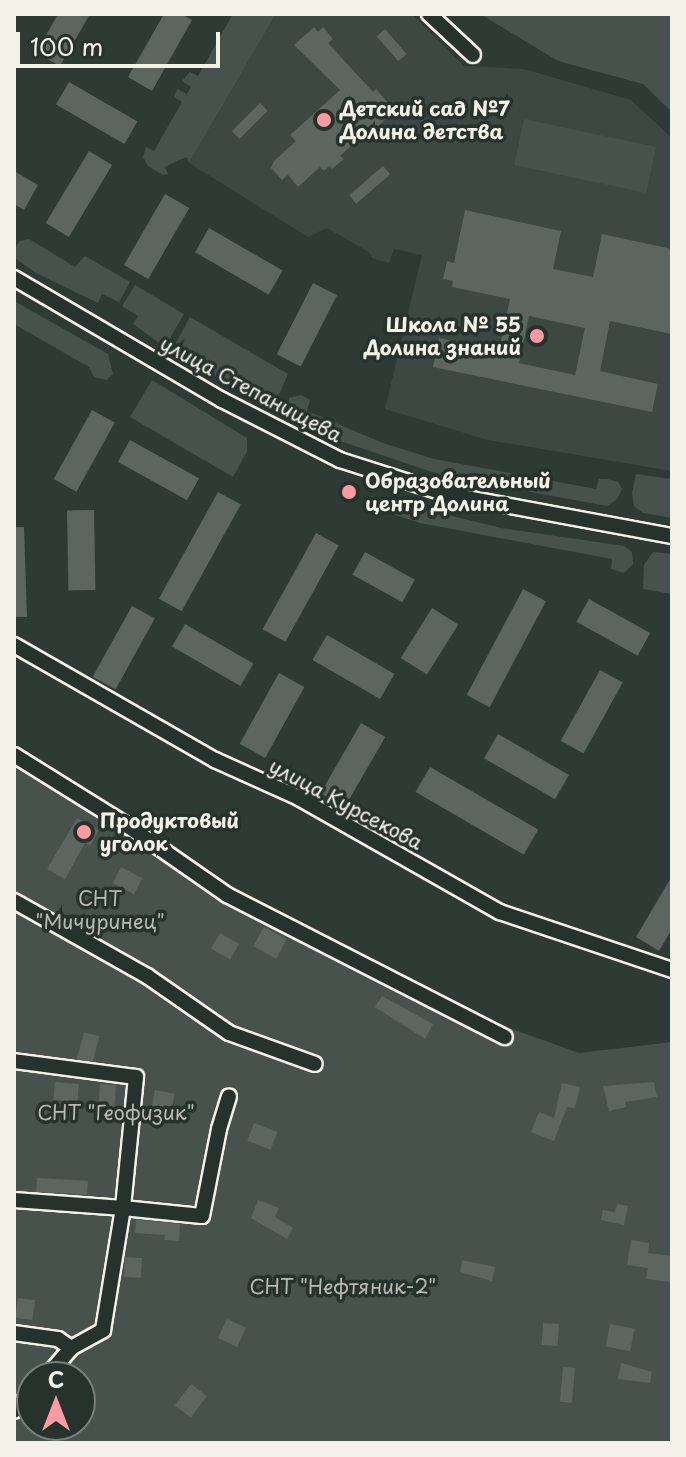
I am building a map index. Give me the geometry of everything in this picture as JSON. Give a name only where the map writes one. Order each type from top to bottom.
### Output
[{"type":"street","points":[[429,14],[473,55]]},
{"type":"street","name":"улица Степанищева","points":[[14,278],[222,400],[340,460],[450,495],[672,536]]},
{"type":"street","name":"улица Курсекова","points":[[14,645],[215,760],[299,798],[500,912],[672,970]]},
{"type":"street","points":[[14,755],[125,824],[227,895],[505,1037]]},
{"type":"street","points":[[14,901],[147,976],[229,1033],[315,1064]]},
{"type":"street","points":[[14,1061],[136,1077],[123,1208],[103,1330],[71,1348],[60,1361]]},
{"type":"street","points":[[14,1200],[202,1216],[219,1129],[229,1097]]},
{"type":"street","points":[[14,1333],[58,1339],[71,1348]]},
{"type":"shaded area","name":"Школа № 55 Долина знаний","points":[[276,14],[412,14],[464,66],[524,69],[631,100],[672,138],[672,471],[488,440],[385,409],[422,255],[394,249],[389,263],[372,258],[369,252],[327,228],[308,237],[189,163]]},
{"type":"green space","points":[[233,14],[276,14],[189,163],[187,157],[179,160],[165,167],[168,174],[163,175],[148,166],[143,157],[146,147],[154,151],[182,102],[174,97],[177,89],[187,94],[191,87],[182,81],[190,72],[198,76]]},
{"type":"green space","points":[[480,14],[672,14],[672,112],[643,84],[558,61]]},
{"type":"green space","points":[[524,119],[656,147],[646,193],[514,165]]},
{"type":"green space","points":[[29,239],[75,267],[85,256],[130,282],[119,302],[102,294],[98,303],[36,273],[15,258],[14,249],[20,241]]},
{"type":"green space","points":[[135,285],[184,314],[165,347],[133,324],[138,316],[122,306]]},
{"type":"green space","points":[[14,301],[108,354],[113,374],[106,380],[94,377],[89,367],[14,324]]},
{"type":"green space","points":[[190,317],[288,374],[278,397],[265,403],[171,352]]},
{"type":"green space","points":[[152,380],[247,438],[247,451],[233,477],[130,417]]},
{"type":"green space","points":[[301,395],[310,400],[307,411],[383,443],[434,459],[596,489],[599,479],[607,479],[618,482],[622,489],[617,499],[607,506],[444,476],[337,440],[293,420],[288,411],[289,398]]},
{"type":"green space","points":[[636,474],[672,479],[672,518],[643,513],[634,506],[632,493]]},
{"type":"green space","points":[[370,496],[501,528],[624,546],[632,552],[633,564],[624,573],[611,569],[612,559],[420,523],[380,510]]},
{"type":"green space","points":[[653,552],[672,554],[672,594],[643,589],[644,565]]},
{"type":"green space","points":[[14,761],[196,870],[427,991],[501,1025],[579,1053],[672,1042],[672,1443],[14,1443]]},
{"type":"building","points":[[58,14],[90,14],[60,66],[36,53]]},
{"type":"building","points":[[164,14],[181,14],[192,20],[152,91],[128,77]]},
{"type":"building","points":[[314,27],[318,32],[323,27],[333,39],[328,43],[373,92],[376,89],[390,105],[387,108],[391,113],[376,129],[374,126],[340,156],[344,159],[332,169],[329,166],[324,171],[320,167],[298,187],[288,175],[282,180],[271,168],[274,161],[296,141],[290,135],[340,90],[294,45]]},
{"type":"building","points":[[385,29],[407,54],[398,61],[377,36]]},
{"type":"building","points":[[69,82],[137,121],[124,144],[56,105]]},
{"type":"building","points":[[260,103],[268,111],[239,139],[232,131]]},
{"type":"building","points":[[89,151],[112,165],[69,237],[46,223]]},
{"type":"building","points":[[383,166],[390,174],[356,204],[349,196]]},
{"type":"building","points":[[14,171],[38,185],[24,210],[14,204]]},
{"type":"building","points":[[165,194],[189,208],[148,279],[124,265]]},
{"type":"building","points":[[465,210],[561,231],[553,269],[593,277],[602,234],[672,249],[671,334],[610,321],[600,371],[658,384],[652,412],[433,367],[439,338],[499,351],[510,299],[452,287],[453,281],[443,279],[447,261],[454,263]],"holes":[[[529,316],[585,328],[575,375],[519,363]]]},
{"type":"building","points":[[209,228],[283,270],[269,295],[195,252]]},
{"type":"building","points":[[313,283],[337,295],[301,367],[277,354]]},
{"type":"building","points":[[92,410],[115,423],[76,492],[54,479]]},
{"type":"building","points":[[130,440],[199,478],[187,500],[118,462]]},
{"type":"building","points":[[218,492],[241,505],[182,611],[159,599]]},
{"type":"building","points":[[67,510],[94,510],[95,590],[68,590]]},
{"type":"building","points":[[14,527],[24,527],[27,617],[14,617]]},
{"type":"building","points":[[316,533],[339,546],[285,642],[263,629]]},
{"type":"building","points":[[365,552],[415,580],[402,602],[352,575]]},
{"type":"building","points":[[523,589],[546,601],[490,707],[467,695]]},
{"type":"building","points":[[589,599],[650,633],[638,656],[576,622]]},
{"type":"building","points":[[132,606],[155,619],[115,689],[93,677]]},
{"type":"building","points":[[432,608],[458,624],[427,674],[401,658]]},
{"type":"building","points":[[185,624],[253,664],[240,686],[172,647]]},
{"type":"building","points":[[327,635],[395,674],[380,699],[312,660]]},
{"type":"building","points":[[600,670],[623,683],[583,753],[561,741]]},
{"type":"building","points":[[279,673],[304,687],[265,758],[240,744]]},
{"type":"building","points":[[361,723],[385,737],[345,807],[320,793]]},
{"type":"building","points":[[498,734],[569,775],[555,799],[484,758]]},
{"type":"building","points":[[430,767],[538,829],[524,855],[416,792]]},
{"type":"building","points":[[77,818],[99,830],[90,846],[85,843],[65,879],[47,869]]},
{"type":"building","points":[[121,867],[142,878],[134,894],[113,883]]},
{"type":"building","points":[[672,876],[672,929],[659,951],[636,937]]},
{"type":"building","points":[[264,927],[287,940],[276,959],[253,946]]},
{"type":"building","points":[[220,933],[239,944],[230,960],[211,949]]},
{"type":"building","points":[[382,996],[433,1024],[425,1039],[375,1007]]},
{"type":"building","points":[[84,1032],[99,1036],[92,1063],[77,1059]]},
{"type":"building","points":[[55,1082],[79,1084],[77,1102],[53,1100]]},
{"type":"building","points":[[654,1082],[657,1097],[625,1102],[626,1107],[609,1111],[603,1086]]},
{"type":"building","points":[[562,1083],[580,1087],[575,1108],[567,1107],[554,1141],[531,1132],[539,1112],[554,1118]]},
{"type":"building","points":[[100,1084],[116,1085],[114,1109],[98,1108]]},
{"type":"building","points":[[155,1090],[175,1094],[171,1111],[152,1107]]},
{"type":"building","points":[[254,1123],[277,1132],[271,1150],[247,1141]]},
{"type":"building","points":[[37,1178],[88,1181],[87,1195],[36,1192]]},
{"type":"building","points":[[258,1200],[279,1208],[275,1217],[293,1228],[287,1239],[251,1218]]},
{"type":"building","points":[[617,1204],[628,1206],[624,1225],[601,1220],[603,1210],[615,1212]]},
{"type":"building","points":[[136,1219],[180,1224],[179,1241],[164,1240],[165,1235],[135,1233]]},
{"type":"building","points":[[631,1240],[649,1243],[648,1253],[672,1256],[672,1282],[646,1279],[648,1268],[627,1265]]},
{"type":"building","points":[[125,1257],[142,1258],[141,1278],[124,1277]]},
{"type":"building","points":[[462,1260],[495,1267],[492,1281],[460,1272]]},
{"type":"building","points":[[18,1298],[35,1300],[32,1320],[16,1318]]},
{"type":"building","points":[[227,1319],[246,1328],[237,1347],[218,1338]]},
{"type":"building","points":[[543,1323],[559,1324],[557,1346],[541,1345]]},
{"type":"building","points":[[610,1324],[635,1329],[630,1351],[606,1347]]},
{"type":"building","points":[[621,1363],[652,1372],[650,1383],[618,1379]]},
{"type":"building","points":[[563,1367],[575,1368],[572,1403],[560,1402]]},
{"type":"building","points":[[191,1384],[207,1396],[191,1418],[175,1406]]},
{"type":"place","name":"Детский сад №7 Долина детства","points":[[324,120]]},
{"type":"place","name":"Школа № 55 Долина знаний","points":[[537,336]]},
{"type":"place","name":"Образовательный центр Долина","points":[[349,492]]},
{"type":"place","name":"Продуктовый уголок","points":[[84,832]]},
{"type":"park label","name":"СНТ \"Мичуринец\"","points":[[100,910]]},
{"type":"park label","name":"СНТ \"Геофизик\"","points":[[116,1112]]},
{"type":"park label","name":"СНТ \"Нефтяник-2\"","points":[[343,1286]]}]
